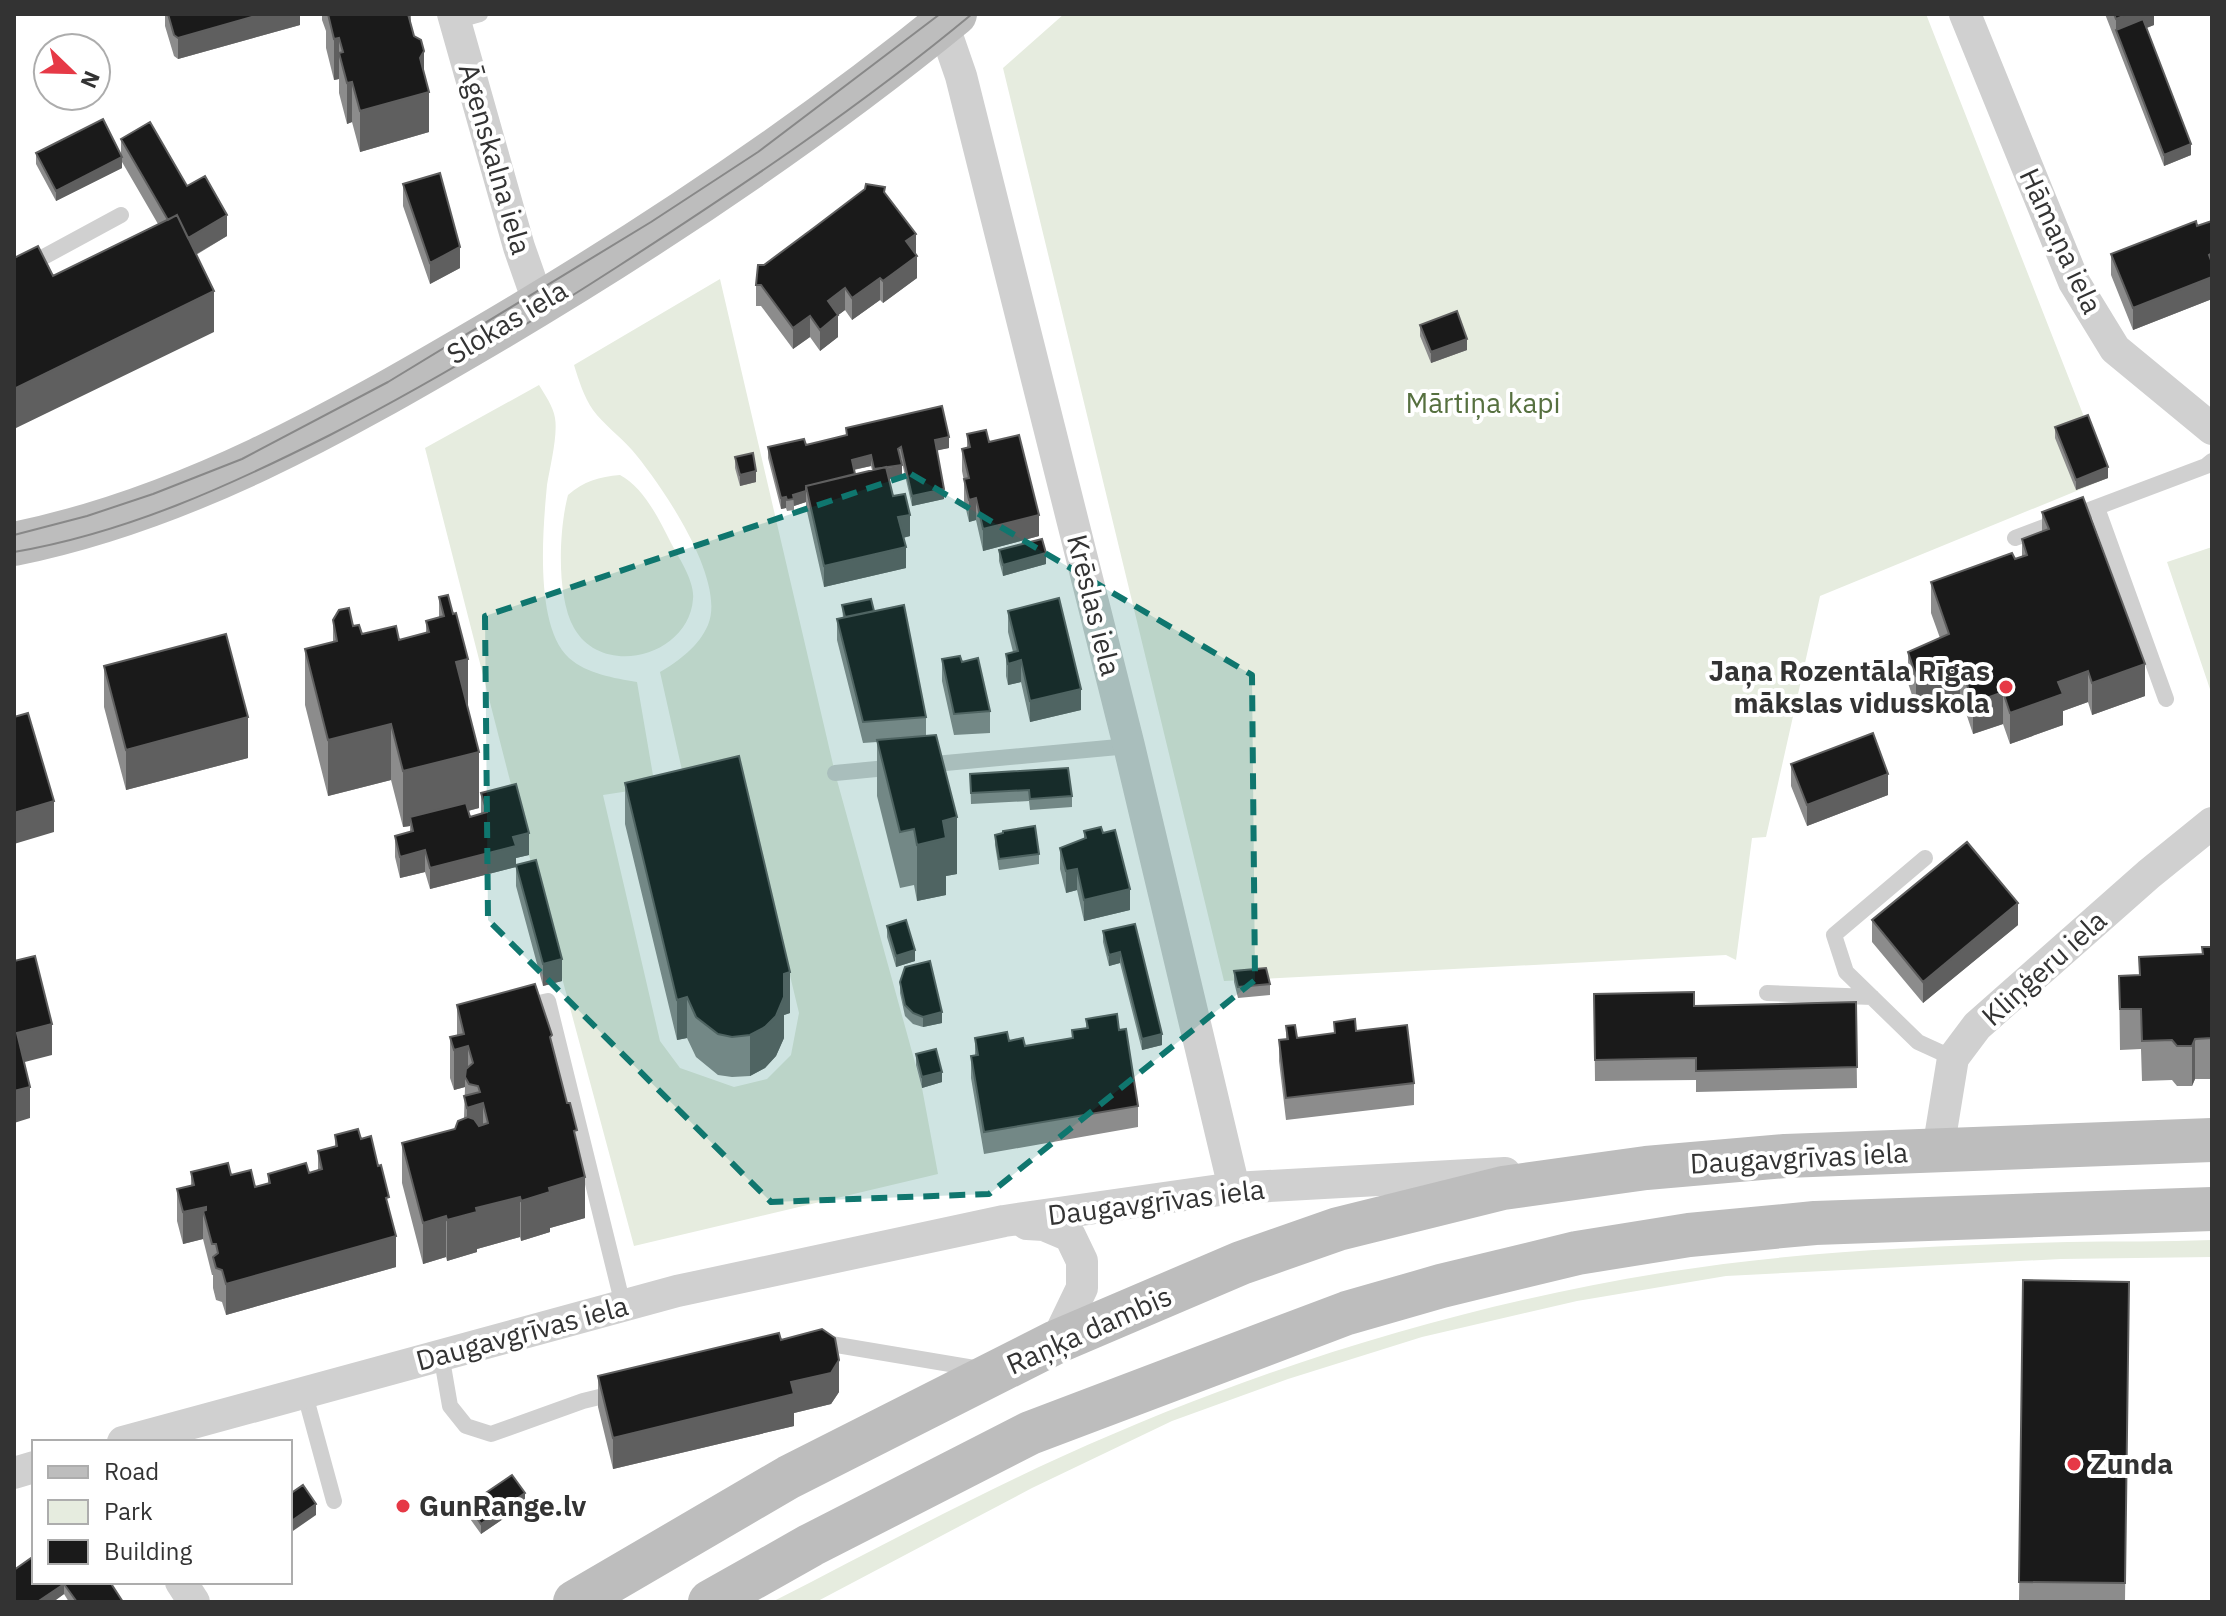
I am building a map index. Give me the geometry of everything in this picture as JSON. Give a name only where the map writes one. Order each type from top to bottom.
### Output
[{"type":"main road","name":"Slokas iela","points":[[15,542],[82,528],[163,501],[316,433],[539,304],[734,180],[843,102],[949,19]]},
{"type":"main road","name":"Daugavgrīvas iela","points":[[1646,1168],[1785,1156],[2212,1140]]},
{"type":"main road","name":"Raņķa dambis","points":[[575,1602],[789,1477],[1056,1342],[1241,1263],[1338,1229],[1503,1188],[1646,1168]]},
{"type":"main road","points":[[710,1602],[811,1545],[1030,1433],[1347,1313],[1441,1286],[1577,1253],[1689,1235],[1815,1223],[2212,1209]]},
{"type":"street","name":"Hāmaņa iela","points":[[1965,14],[2074,282],[2115,349],[2212,429]]},
{"type":"street","name":"Āgenskalna iela","points":[[463,16],[519,247],[539,304]]},
{"type":"street","name":"Krēslas iela","points":[[949,19],[1129,746],[1234,1188]]},
{"type":"street","name":"Kliņģeru iela","points":[[1938,1150],[1953,1058],[1977,1026],[2149,874],[2212,823]]},
{"type":"street","name":"Daugavgrīvas iela","points":[[130,1440],[677,1291],[1004,1221],[1234,1188],[1508,1173],[1617,1159],[1646,1168]]},
{"type":"street","points":[[1004,1221],[1044,1225],[1070,1236],[1082,1261],[1082,1288],[1056,1342]]},
{"type":"street","points":[[182,1584],[194,1602]]},
{"type":"lane","points":[[14,273],[121,215]]},
{"type":"lane","points":[[2015,538],[2206,466],[2212,461]]},
{"type":"lane","points":[[2097,508],[2166,699]]},
{"type":"lane","points":[[835,773],[1129,746]]},
{"type":"lane","points":[[1925,858],[1834,935],[1846,972],[1918,1042],[1953,1058]]},
{"type":"lane","points":[[1767,993],[1872,997]]},
{"type":"lane","points":[[506,1010],[548,1001],[623,1305]]},
{"type":"lane","points":[[795,1350],[825,1343],[997,1372]]},
{"type":"lane","points":[[441,1354],[450,1406],[466,1426],[491,1434],[583,1401],[643,1387]]},
{"type":"lane","points":[[304,1391],[334,1501]]},
{"type":"highlighted area","points":[[911,474],[1252,675],[1255,980],[989,1194],[771,1202],[488,920],[485,616]]},
{"type":"green space","name":"Mārtiņa kapi","points":[[1064,14],[1926,14],[2108,478],[1820,596],[1766,837],[1752,838],[1736,960],[1726,955],[1224,981],[1003,68]]},
{"type":"green space","points":[[720,279],[835,773],[922,1088],[938,1174],[634,1246],[529,855],[425,448],[539,385],[548,401],[556,425],[547,485],[543,550],[543,576],[550,624],[558,643],[576,663],[601,674],[637,682],[655,787],[603,795],[660,1041],[680,1068],[734,1087],[767,1079],[791,1055],[799,1013],[740,767],[684,779],[660,672],[688,652],[704,633],[711,606],[708,583],[700,559],[674,508],[632,450],[593,410],[574,365]]},
{"type":"green space","points":[[620,475],[644,496],[656,514],[686,570],[693,592],[688,619],[677,635],[661,647],[643,654],[623,656],[604,653],[587,644],[574,628],[564,598],[561,562],[568,495],[592,480]]},
{"type":"green space","points":[[2212,547],[2212,695],[2167,562]]},
{"type":"green space","points":[[2212,1240],[2212,1257],[2061,1259],[1726,1276],[1577,1301],[1422,1337],[1288,1379],[1172,1421],[1032,1488],[816,1602],[772,1602],[989,1491],[1135,1425],[1281,1369],[1508,1303],[1661,1273],[1762,1259],[1966,1245]]},
{"type":"building","points":[[168,14],[262,14],[178,38],[174,35]]},
{"type":"building","points":[[328,14],[408,14],[414,36],[421,40],[424,51],[420,58],[429,92],[360,111],[352,82],[347,83],[339,53],[343,52],[339,38],[334,39]]},
{"type":"building","points":[[2143,19],[2191,144],[2164,155],[2116,30]]},
{"type":"building","points":[[103,119],[122,157],[56,191],[36,153]]},
{"type":"building","points":[[150,122],[187,186],[205,176],[227,215],[188,238],[177,215],[168,220],[121,139]]},
{"type":"building","points":[[440,173],[460,247],[430,263],[403,184]]},
{"type":"building","points":[[866,184],[885,187],[884,192],[916,234],[906,241],[917,256],[883,281],[880,278],[852,298],[845,288],[828,301],[838,315],[820,330],[810,316],[793,328],[761,285],[756,285],[758,265],[764,265],[815,227],[865,189]]},
{"type":"building","points":[[177,215],[214,291],[14,389],[14,258],[38,246],[53,276]]},
{"type":"building","points":[[2196,221],[2197,226],[2212,221],[2212,253],[2209,255],[2212,277],[2133,308],[2111,254]]},
{"type":"building","points":[[1457,311],[1467,339],[1431,352],[1420,325]]},
{"type":"building","points":[[942,406],[949,437],[935,440],[944,489],[912,496],[901,447],[898,449],[902,465],[874,469],[871,455],[852,460],[855,474],[806,486],[806,491],[793,495],[794,499],[781,498],[768,447],[804,439],[806,445],[847,435],[846,428]]},
{"type":"building","points":[[2088,415],[2108,467],[2076,480],[2055,427]]},
{"type":"building","points":[[986,430],[989,442],[1019,435],[1039,515],[983,529],[976,498],[969,500],[964,479],[969,478],[962,449],[970,447],[967,434]]},
{"type":"building","points":[[753,453],[756,471],[740,475],[735,457]]},
{"type":"building","points":[[886,467],[893,496],[905,494],[910,515],[898,517],[906,547],[824,566],[806,486]]},
{"type":"building","points":[[2083,497],[2145,664],[2092,683],[2088,671],[2058,682],[2063,694],[2010,713],[2003,692],[1973,703],[1960,663],[1916,676],[1908,652],[1949,634],[1931,582],[2012,553],[2015,559],[2027,555],[2022,539],[2049,529],[2042,512]]},
{"type":"building","points":[[1042,539],[1046,553],[1003,565],[999,550]]},
{"type":"building","points":[[448,595],[468,659],[456,662],[479,752],[403,771],[391,724],[328,740],[305,649],[337,641],[333,620],[339,610],[349,608],[353,626],[359,625],[362,634],[396,626],[399,640],[429,632],[426,621],[444,616],[439,597]]},
{"type":"building","points":[[1059,598],[1081,689],[1030,701],[1021,660],[1008,664],[1006,654],[1018,651],[1008,611]]},
{"type":"building","points":[[871,599],[874,611],[845,617],[842,605]]},
{"type":"building","points":[[904,605],[926,717],[863,722],[837,619]]},
{"type":"building","points":[[226,634],[248,717],[126,750],[104,666]]},
{"type":"building","points":[[960,656],[962,662],[978,658],[990,711],[954,714],[942,659]]},
{"type":"building","points":[[28,713],[54,801],[14,813],[14,717]]},
{"type":"building","points":[[1873,733],[1888,774],[1807,805],[1791,764]]},
{"type":"building","points":[[936,735],[957,817],[943,821],[946,838],[917,845],[914,829],[900,832],[877,740]]},
{"type":"building","points":[[739,756],[790,972],[784,974],[784,997],[776,1016],[750,1035],[732,1037],[718,1034],[696,1017],[687,997],[677,1000],[625,783]]},
{"type":"building","points":[[1068,768],[1072,796],[1030,799],[1029,790],[971,793],[970,774]]},
{"type":"building","points":[[516,784],[529,833],[513,837],[516,846],[430,868],[425,850],[400,857],[395,836],[413,831],[410,817],[466,803],[470,817],[487,812],[481,793]]},
{"type":"building","points":[[1035,826],[1039,854],[999,859],[995,835]]},
{"type":"building","points":[[1101,827],[1103,833],[1115,830],[1130,889],[1084,900],[1077,869],[1066,871],[1060,848],[1086,838],[1084,831]]},
{"type":"building","points":[[1967,842],[2018,903],[1923,982],[1872,920]]},
{"type":"building","points":[[536,860],[562,959],[543,964],[516,865]]},
{"type":"building","points":[[906,920],[915,950],[896,956],[887,926]]},
{"type":"building","points":[[1135,924],[1162,1034],[1142,1039],[1120,952],[1109,955],[1103,931]]},
{"type":"building","points":[[2202,947],[2212,947],[2212,1038],[2195,1039],[2192,1046],[2177,1046],[2172,1040],[2142,1041],[2141,1009],[2120,1009],[2119,976],[2140,975],[2139,957],[2203,954]]},
{"type":"building","points":[[35,956],[52,1024],[17,1033],[30,1087],[14,1091],[14,961]]},
{"type":"building","points":[[930,961],[942,1012],[923,1017],[905,1005],[900,982],[905,967]]},
{"type":"building","points":[[1266,968],[1270,984],[1238,987],[1234,971]]},
{"type":"building","points":[[535,984],[577,1130],[574,1131],[585,1177],[521,1201],[520,1197],[476,1208],[477,1212],[423,1223],[402,1143],[455,1129],[458,1121],[468,1117],[479,1126],[488,1123],[483,1103],[467,1108],[464,1096],[480,1092],[478,1086],[469,1084],[465,1077],[466,1069],[473,1063],[468,1046],[454,1050],[450,1037],[464,1034],[457,1005]]},
{"type":"building","points":[[1694,992],[1694,1006],[1856,1002],[1857,1067],[1696,1071],[1696,1058],[1595,1060],[1594,994]]},
{"type":"building","points":[[1117,1014],[1119,1030],[1126,1029],[1138,1106],[984,1132],[971,1056],[978,1055],[975,1038],[1007,1032],[1009,1041],[1023,1038],[1025,1046],[1073,1038],[1072,1030],[1088,1028],[1086,1019]]},
{"type":"building","points":[[1355,1019],[1356,1031],[1407,1025],[1414,1083],[1286,1098],[1279,1040],[1288,1039],[1286,1026],[1295,1025],[1297,1038],[1335,1033],[1334,1022]]},
{"type":"building","points":[[936,1049],[942,1072],[922,1077],[916,1054]]},
{"type":"building","points":[[358,1129],[361,1139],[371,1136],[389,1197],[386,1198],[396,1236],[226,1284],[222,1270],[216,1268],[213,1257],[218,1253],[216,1244],[212,1244],[203,1211],[206,1207],[183,1212],[177,1189],[194,1185],[191,1172],[228,1163],[231,1175],[251,1170],[255,1187],[270,1183],[268,1174],[306,1163],[309,1173],[322,1169],[318,1151],[337,1146],[335,1135]]},
{"type":"building","name":"Zunda","points":[[2023,1280],[2129,1282],[2125,1583],[2019,1582]]},
{"type":"building","points":[[822,1329],[835,1338],[839,1360],[831,1373],[791,1382],[794,1394],[613,1438],[598,1376],[779,1333],[781,1340]]},
{"type":"building","points":[[512,1475],[525,1493],[481,1524],[468,1505]]},
{"type":"building","points":[[303,1485],[316,1504],[292,1521],[292,1493]]},
{"type":"building","points":[[32,1557],[32,1584],[64,1584],[40,1602],[14,1602],[14,1570]]},
{"type":"building","points":[[64,1584],[111,1584],[123,1602],[77,1602]]},
{"type":"tram line","points":[[14,535],[87,516],[242,459],[388,382],[651,222],[758,152],[940,14]]},
{"type":"tram line","points":[[14,552],[96,533],[176,506],[292,454],[404,396],[547,311],[708,207],[843,114],[972,14]]},
{"type":"place","name":"Jaņa Rozentāla Rīgas mākslas vidusskola","points":[[2006,687]]},
{"type":"place","name":"Zunda","points":[[2074,1464]]},
{"type":"place","name":"GunRange.lv","points":[[403,1506]]}]
